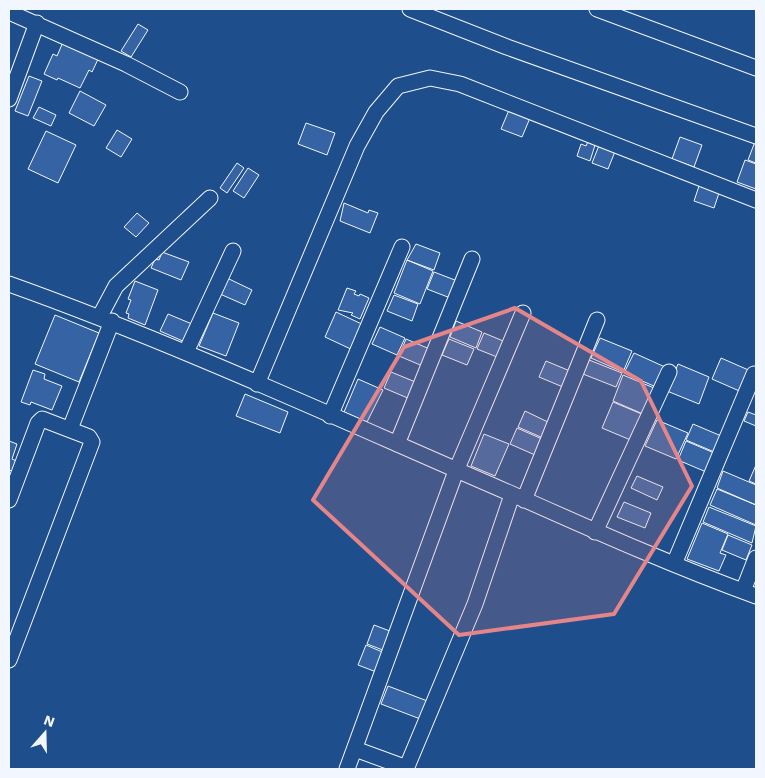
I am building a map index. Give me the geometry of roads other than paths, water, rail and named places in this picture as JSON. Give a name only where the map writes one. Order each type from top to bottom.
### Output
[{"type":"street","points":[[410,9],[507,47],[756,136]]},
{"type":"street","points":[[597,9],[756,68]]},
{"type":"street","points":[[9,12],[126,64],[180,92]]},
{"type":"street","points":[[9,99],[37,23]]},
{"type":"street","points":[[257,384],[357,146],[376,112],[398,86],[430,78],[460,84],[756,200]]},
{"type":"street","points":[[70,428],[116,286],[210,198]]},
{"type":"street","points":[[330,416],[402,247]]},
{"type":"street","points":[[186,352],[233,251]]},
{"type":"street","points":[[397,444],[472,259]]},
{"type":"street","points":[[9,284],[106,319],[186,352],[595,532],[750,593],[756,558]]},
{"type":"street","points":[[347,769],[456,471],[523,313]]},
{"type":"street","points":[[355,749],[407,768],[518,497],[597,320]]},
{"type":"street","points":[[595,532],[669,372]]},
{"type":"street","points":[[674,564],[754,374]]},
{"type":"street","points":[[9,500],[38,423],[42,419],[70,428],[89,437],[92,442],[9,660]]}]
